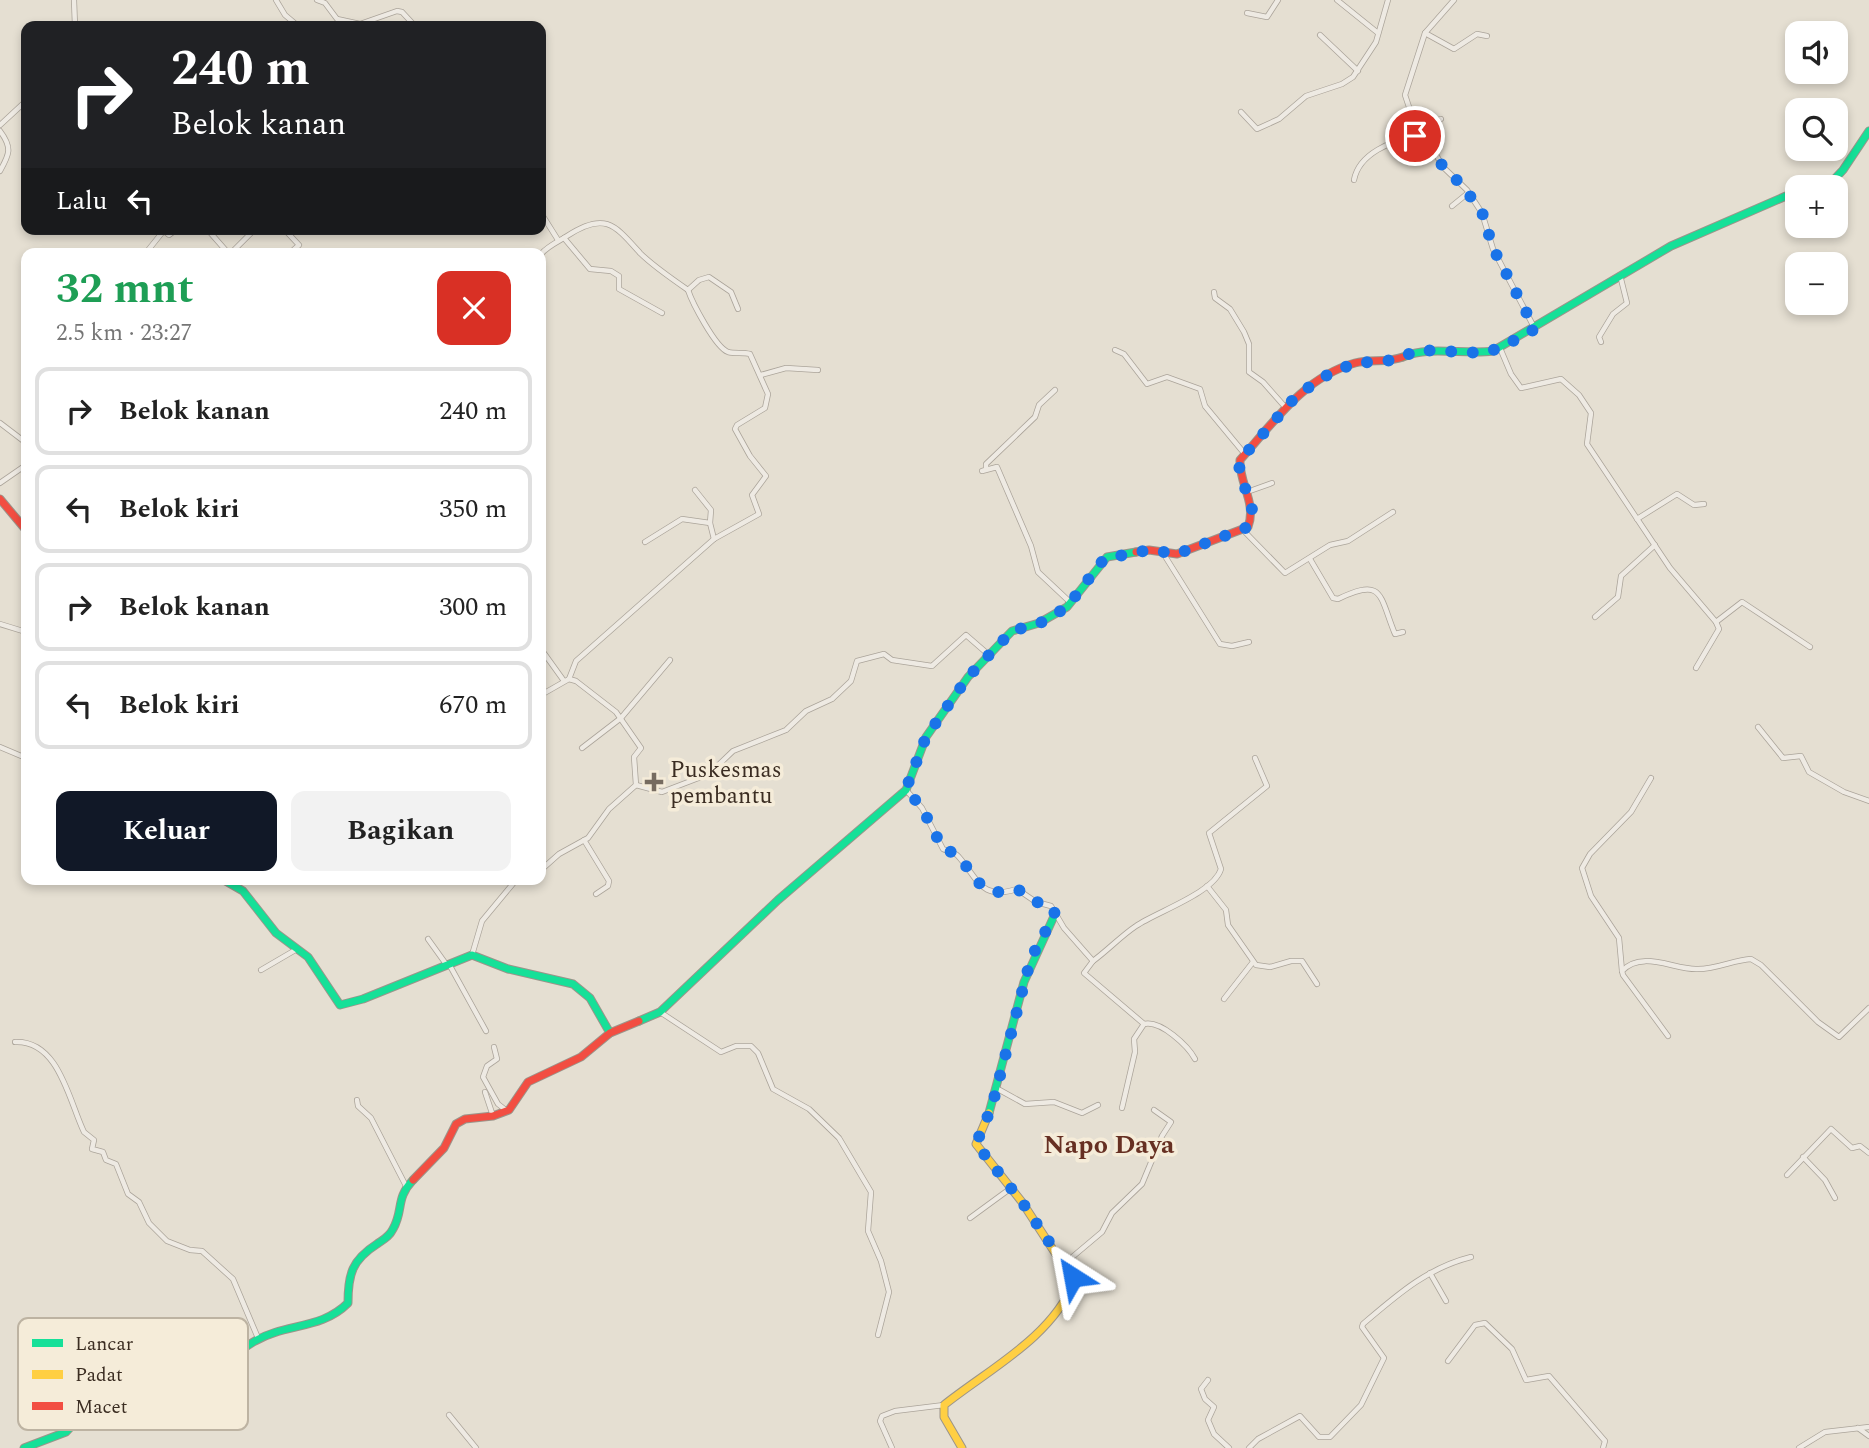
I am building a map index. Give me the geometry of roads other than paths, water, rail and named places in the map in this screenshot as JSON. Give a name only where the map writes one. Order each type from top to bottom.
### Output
[{"type":"street","points":[[74,0],[75,21]]},
{"type":"street","points":[[276,0],[292,21]]},
{"type":"street","points":[[317,0],[325,3],[332,21]]},
{"type":"street","points":[[1247,13],[1267,17],[1278,0]]},
{"type":"street","points":[[1337,0],[1378,33]]},
{"type":"street","points":[[1241,112],[1257,129],[1279,119],[1306,96],[1342,84],[1358,72],[1376,42],[1388,0]]},
{"type":"street","points":[[1454,0],[1425,33],[1405,95],[1443,167],[1482,212],[1493,248],[1535,329]]},
{"type":"street","points":[[374,21],[397,11],[402,12],[410,21]]},
{"type":"street","points":[[332,16],[342,21]]},
{"type":"street","points":[[1425,33],[1454,49],[1477,34],[1487,36]]},
{"type":"street","points":[[1320,35],[1358,72]]},
{"type":"street","points":[[0,125],[21,106]]},
{"type":"street","points":[[1419,126],[1441,120]]},
{"type":"street","points":[[1354,180],[1365,159],[1392,141],[1415,136],[1419,126]]},
{"type":"street","points":[[0,131],[8,142],[9,153],[0,172]]},
{"type":"street","points":[[1838,175],[1869,131]]},
{"type":"street","points":[[1452,206],[1468,193]]},
{"type":"street","points":[[248,1346],[258,1338],[324,1321],[341,1311],[348,1303],[349,1270],[360,1256],[393,1230],[406,1186],[444,1148],[456,1124],[465,1119],[493,1116],[507,1111],[528,1082],[582,1057],[610,1033],[660,1012],[778,900],[906,789],[926,737],[968,677],[1012,631],[1040,623],[1071,603],[1107,557],[1130,551],[1185,552],[1244,531],[1253,516],[1239,468],[1244,453],[1297,395],[1332,372],[1356,363],[1395,360],[1418,350],[1468,354],[1497,349],[1535,329],[1620,274],[1725,221],[1785,196]]},
{"type":"street","points":[[546,220],[590,269],[614,272],[619,276],[619,289],[662,313]]},
{"type":"street","points":[[546,250],[561,239],[593,223],[621,230],[651,263],[688,290],[716,343],[729,353],[749,353],[768,394],[765,408],[737,425],[735,429],[750,456],[766,476],[752,495],[759,514],[715,539],[576,662],[567,680],[546,692]]},
{"type":"street","points":[[235,248],[249,235]]},
{"type":"street","points":[[289,235],[299,246],[296,248]]},
{"type":"street","points":[[1601,342],[1600,335],[1613,314],[1627,303],[1620,274]]},
{"type":"street","points":[[688,290],[699,280],[709,277],[731,292],[738,309]]},
{"type":"street","points":[[1214,292],[1215,298],[1230,309],[1244,332],[1249,344],[1249,372],[1264,382],[1286,408]]},
{"type":"street","points":[[1497,349],[1521,388],[1561,379],[1584,401],[1592,417],[1587,444],[1655,545],[1719,629],[1696,668]]},
{"type":"street","points":[[1115,350],[1124,354],[1147,384],[1167,377],[1200,388],[1205,406],[1244,453]]},
{"type":"street","points":[[761,375],[786,368],[818,370]]},
{"type":"street","points":[[1055,390],[1039,405],[1035,417],[997,450],[985,464],[984,470],[997,467],[1031,546],[1038,572],[1071,603]]},
{"type":"street","points":[[0,423],[21,438]]},
{"type":"street","points":[[0,483],[21,468]]},
{"type":"street","points":[[1247,492],[1272,483]]},
{"type":"street","points":[[695,490],[711,510],[710,523],[715,539]]},
{"type":"street","points":[[1637,519],[1677,494],[1695,505],[1704,504]]},
{"type":"street","points":[[0,499],[21,524]]},
{"type":"street","points":[[1244,531],[1283,572],[1310,559],[1330,544],[1348,541],[1393,512]]},
{"type":"street","points":[[645,542],[682,519],[710,523]]},
{"type":"street","points":[[1595,617],[1618,597],[1622,576],[1655,545]]},
{"type":"street","points":[[1162,552],[1220,644],[1232,646],[1249,642]]},
{"type":"street","points":[[1310,559],[1333,598],[1338,599],[1368,588],[1376,590],[1381,596],[1395,634],[1404,632]]},
{"type":"street","points":[[1716,622],[1742,602],[1810,647]]},
{"type":"street","points":[[0,624],[21,630]]},
{"type":"street","points":[[636,785],[662,792],[709,774],[733,751],[786,730],[806,711],[832,699],[851,681],[858,662],[884,654],[892,660],[932,666],[966,635],[989,654]]},
{"type":"street","points":[[546,655],[567,680],[583,684],[621,718],[641,748],[635,757],[636,785]]},
{"type":"street","points":[[582,748],[621,718],[670,660]]},
{"type":"street","points":[[1758,727],[1783,758],[1801,756],[1809,772],[1844,792],[1869,801]]},
{"type":"street","points":[[0,747],[21,756]]},
{"type":"street","points":[[1195,1059],[1180,1042],[1156,1024],[1144,1024],[1084,973],[1093,961],[1136,926],[1208,886],[1221,869],[1209,833],[1267,786],[1255,758]]},
{"type":"street","points":[[1651,778],[1632,812],[1590,853],[1582,868],[1591,896],[1619,938],[1622,971],[1668,1036]]},
{"type":"street","points":[[546,866],[559,854],[584,840],[609,809],[636,785]]},
{"type":"street","points":[[906,789],[922,808],[943,849],[958,856],[981,885],[1000,894],[1017,889],[1037,902],[1051,906],[1093,961]]},
{"type":"street","points":[[584,840],[609,883],[596,894]]},
{"type":"street","points":[[233,885],[243,891],[276,933],[312,962],[333,998],[345,1007],[472,955],[513,970],[572,982],[590,997],[610,1033]]},
{"type":"street","points":[[472,955],[482,921],[512,885]]},
{"type":"street","points":[[1208,886],[1226,910],[1228,925],[1253,962],[1270,967],[1302,961],[1317,984]]},
{"type":"street","points":[[892,1448],[880,1421],[882,1416],[895,1410],[944,1405],[1030,1339],[1066,1300],[1074,1282],[1065,1264],[976,1144],[996,1088],[1031,958],[1055,914]]},
{"type":"street","points":[[428,939],[448,964],[486,1031]]},
{"type":"street","points":[[261,970],[298,949]]},
{"type":"street","points":[[1622,971],[1638,962],[1697,969],[1751,959],[1761,965],[1818,1022],[1839,1037],[1869,1008]]},
{"type":"street","points":[[1224,999],[1253,962]]},
{"type":"street","points":[[660,1012],[722,1052],[736,1046],[751,1046],[758,1053],[773,1089],[809,1109],[850,1151],[871,1192],[868,1231],[881,1261],[889,1292],[878,1335]]},
{"type":"street","points":[[1122,1108],[1135,1052],[1134,1039],[1144,1024]]},
{"type":"street","points":[[15,1042],[30,1043],[50,1057],[84,1132],[94,1140],[92,1148],[103,1152],[106,1160],[116,1164],[128,1194],[141,1204],[150,1225],[169,1243],[204,1252],[233,1279],[258,1338]]},
{"type":"street","points":[[494,1046],[497,1059],[487,1066],[483,1077],[498,1104],[507,1111]]},
{"type":"street","points":[[996,1088],[1025,1104],[1059,1103],[1082,1113],[1098,1105]]},
{"type":"street","points":[[485,1092],[493,1116]]},
{"type":"street","points":[[357,1100],[358,1106],[371,1118],[406,1186]]},
{"type":"street","points":[[1065,1264],[1102,1232],[1112,1213],[1147,1176],[1161,1136],[1171,1122],[1154,1110]]},
{"type":"street","points":[[1787,1175],[1831,1129],[1852,1148],[1860,1146],[1869,1153]]},
{"type":"street","points":[[1803,1157],[1822,1176],[1835,1198]]},
{"type":"street","points":[[970,1218],[1011,1188]]},
{"type":"street","points":[[1249,1448],[1258,1439],[1300,1416],[1319,1437],[1330,1437],[1361,1405],[1384,1358],[1362,1326],[1405,1287],[1448,1263],[1471,1257]]},
{"type":"street","points":[[1430,1273],[1446,1301]]},
{"type":"street","points":[[1448,1361],[1475,1325],[1485,1323],[1512,1349],[1526,1380],[1549,1376],[1605,1441],[1603,1448]]},
{"type":"street","points":[[1208,1380],[1201,1389],[1205,1399],[1214,1407],[1208,1420],[1214,1434],[1229,1448]]},
{"type":"street","points":[[944,1405],[944,1417],[962,1448]]},
{"type":"street","points":[[449,1415],[476,1448]]},
{"type":"street","points":[[1799,1448],[1825,1432],[1869,1427]]},
{"type":"street","points":[[1857,1428],[1869,1436]]},
{"type":"street","points":[[24,1448],[48,1444],[69,1430]]},
{"type":"place","name":"Puskesmas pembantu","points":[[654,782]]},
{"type":"district","name":"Napo Daya","points":[[1109,1144]]}]
